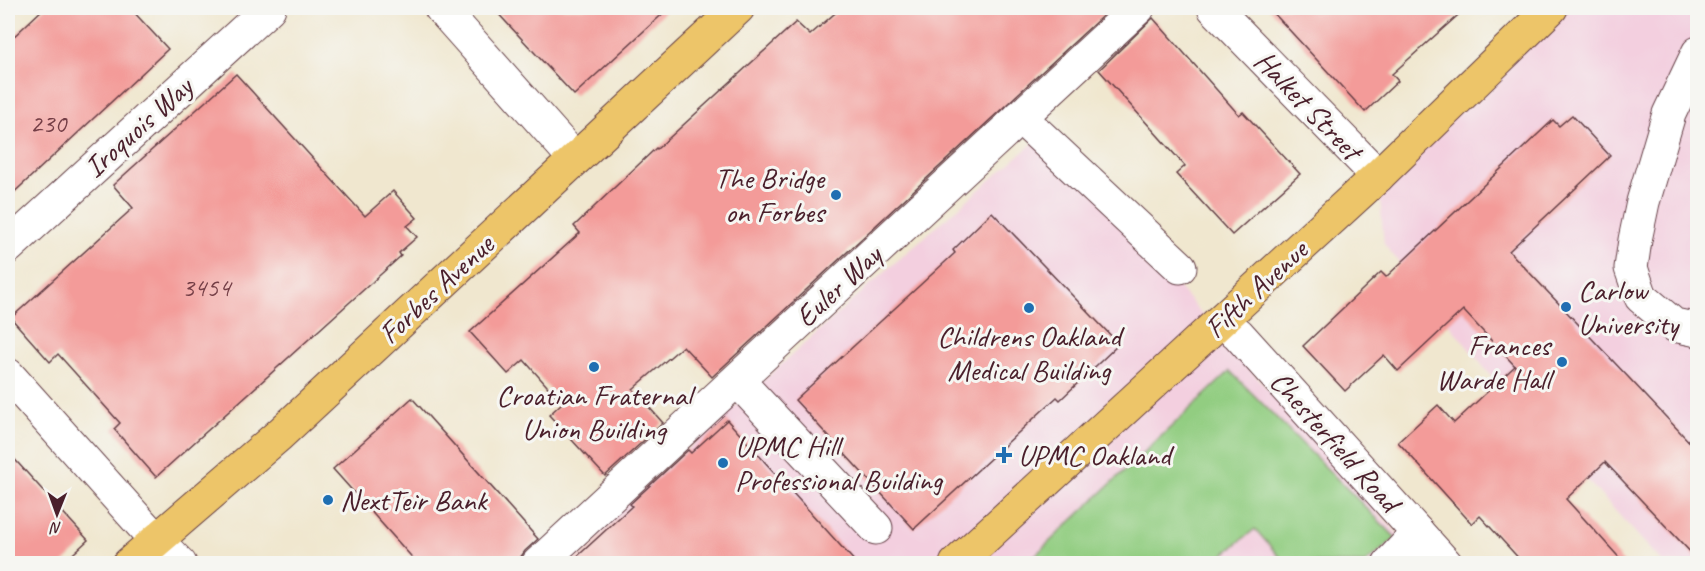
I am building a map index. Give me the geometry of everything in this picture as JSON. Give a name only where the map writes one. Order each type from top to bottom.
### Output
[{"type":"highway","name":"Forbes Avenue","points":[[129,564],[155,539],[279,435],[738,8]]},
{"type":"highway","name":"Fifth Avenue","points":[[956,564],[1378,176],[1551,8]]},
{"type":"street","name":"Iroquois Way","points":[[8,247],[269,8]]},
{"type":"street","points":[[441,8],[575,159]]},
{"type":"street","name":"Euler Way","points":[[538,564],[1138,8]]},
{"type":"street","name":"Halket Street","points":[[1214,8],[1378,176]]},
{"type":"street","points":[[1698,52],[1669,114],[1643,202],[1631,268],[1641,297],[1674,325],[1698,330]]},
{"type":"street","points":[[1020,117],[1180,267]]},
{"type":"street","name":"Chesterfield Road","points":[[1222,321],[1238,334],[1446,564]]},
{"type":"street","points":[[8,375],[180,564]]},
{"type":"street","points":[[737,380],[876,528]]},
{"type":"street","points":[[1389,564],[1419,533]]},
{"type":"shaded area","name":"Carlow University","points":[[1554,8],[1697,8],[1697,563],[1663,563],[1487,371],[1384,244],[1378,176]]},
{"type":"shaded area","name":"UPMC Oakland","points":[[1046,132],[1229,346],[1425,564],[559,564],[900,258]]},
{"type":"green space","points":[[1230,371],[1396,538],[1365,563],[1285,563],[1255,529],[1213,563],[1026,564]]},
{"type":"building","points":[[44,8],[130,8],[168,49],[8,198],[8,42]]},
{"type":"building","points":[[493,8],[669,8],[574,95]]},
{"type":"building","name":"The Bridge on Forbes","points":[[841,8],[1111,8],[712,377],[683,346],[633,389],[663,423],[605,476],[549,415],[562,403],[524,360],[508,374],[470,332],[580,233],[574,226],[656,148],[796,22],[810,35]]},
{"type":"building","points":[[1269,8],[1466,8],[1392,74],[1398,81],[1365,112]]},
{"type":"building","points":[[1153,18],[1239,115],[1243,112],[1300,174],[1232,235],[1176,174],[1185,166],[1099,70]]},
{"type":"building","points":[[236,74],[365,216],[393,191],[417,218],[407,226],[417,237],[399,253],[401,256],[156,477],[114,429],[120,423],[58,354],[50,362],[11,318],[133,208],[113,185]]},
{"type":"building","points":[[1572,115],[1610,156],[1509,251],[1698,451],[1698,560],[1605,462],[1566,499],[1625,564],[1524,564],[1480,516],[1472,524],[1398,442],[1438,405],[1454,423],[1515,366],[1463,310],[1398,371],[1384,355],[1345,391],[1303,346],[1381,272],[1386,277],[1553,120],[1559,126]]},
{"type":"building","points":[[992,212],[1119,344],[1060,400],[1057,397],[914,529],[795,400],[955,253],[953,250]]},
{"type":"building","points":[[412,398],[538,539],[525,551],[520,558],[520,564],[418,564],[333,469]]},
{"type":"building","name":"UPMC Hill Professional Building","points":[[727,420],[857,564],[569,564],[688,450],[691,453]]},
{"type":"building","points":[[8,452],[88,540],[62,564],[8,564]]},
{"type":"place","name":"The Bridge on Forbes","points":[[836,195]]},
{"type":"place","name":"Carlow University","points":[[1566,307]]},
{"type":"place","name":"Childrens Oakland Medical Building","points":[[1029,308]]},
{"type":"place","name":"Frances Warde Hall","points":[[1562,362]]},
{"type":"place","name":"Croatian Fraternal Union Building","points":[[594,367]]},
{"type":"place","name":"UPMC Oakland","points":[[1004,455]]},
{"type":"place","name":"UPMC Hill Professional Building","points":[[723,463]]},
{"type":"place","name":"NextTeir Bank","points":[[328,500]]}]
